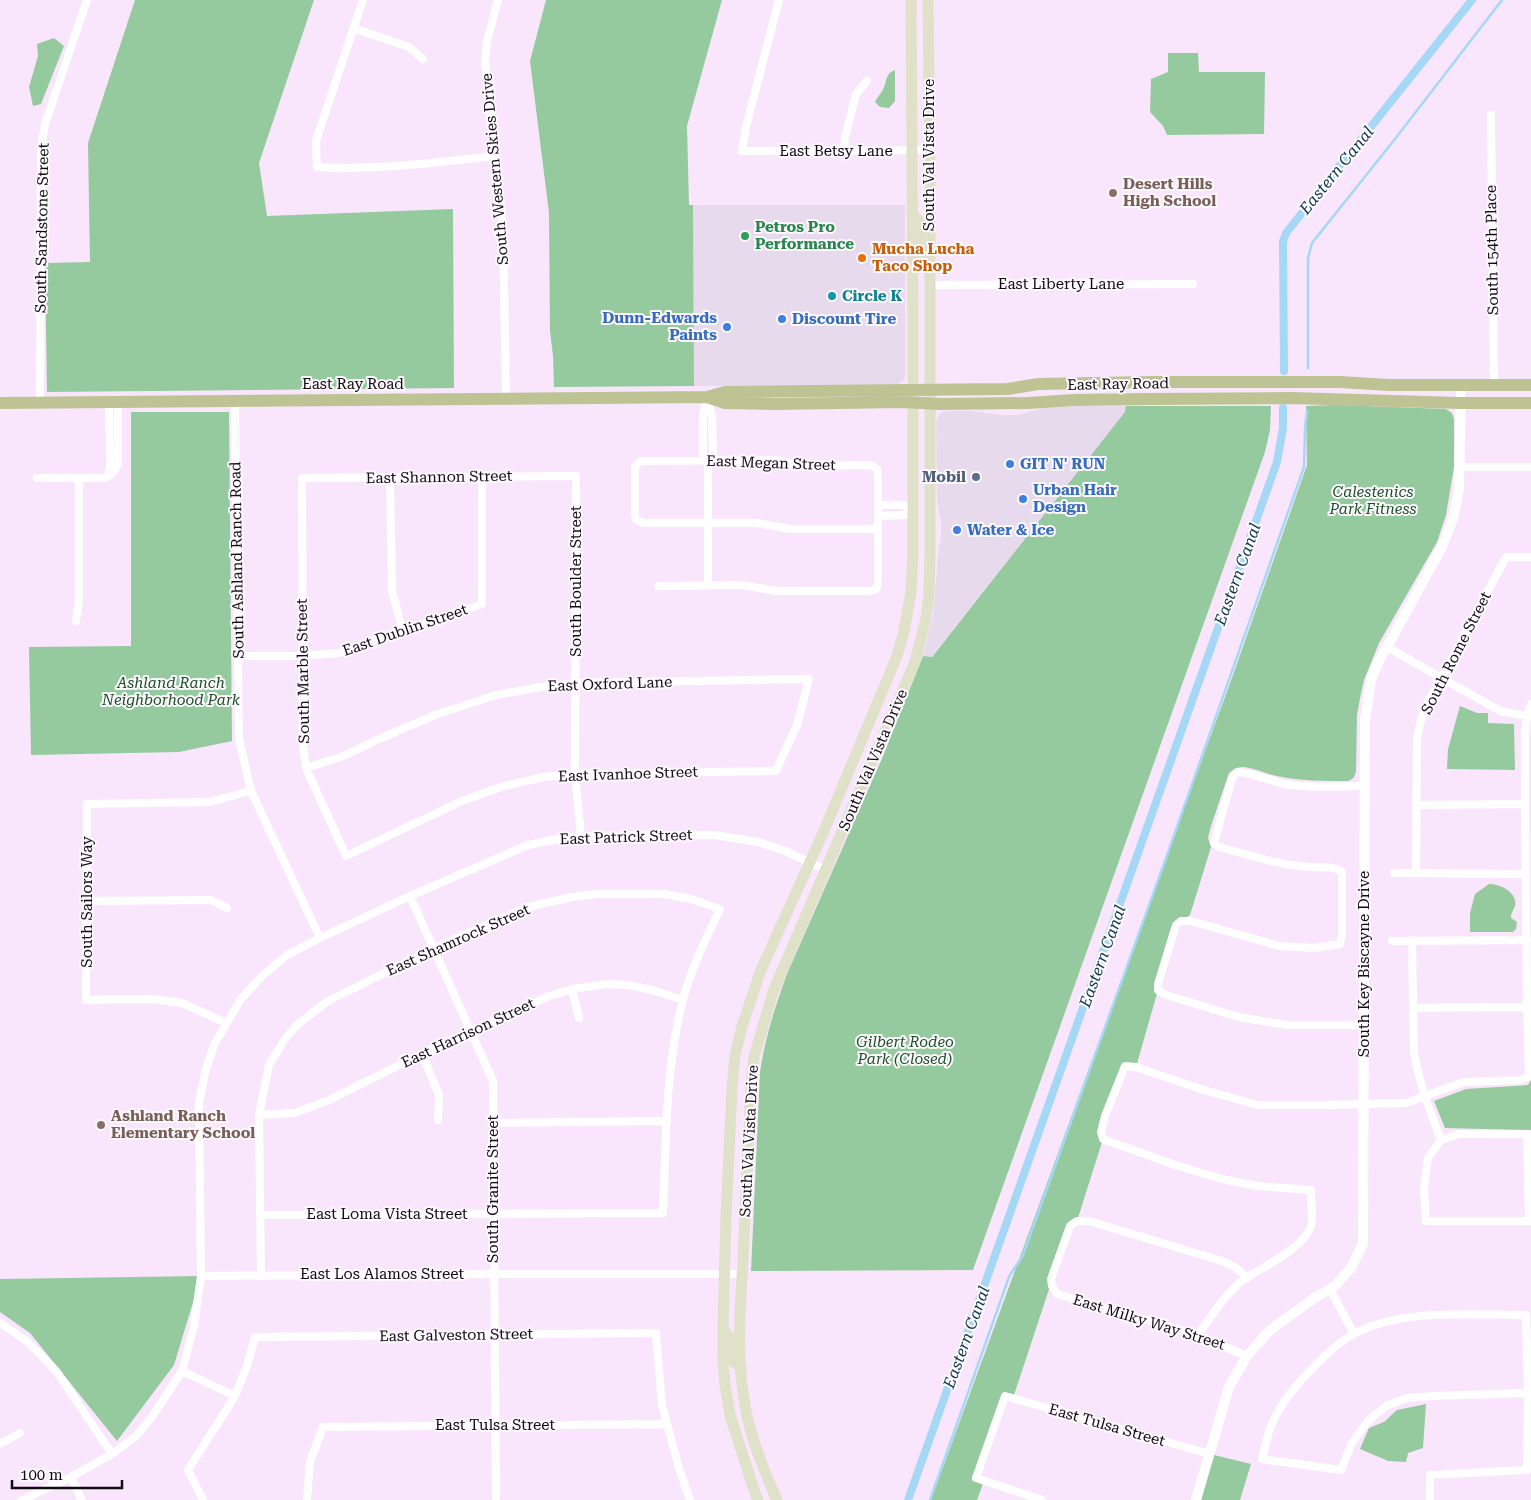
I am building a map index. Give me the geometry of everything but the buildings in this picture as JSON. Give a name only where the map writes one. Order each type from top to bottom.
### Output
[{"type":"main road","name":"South Val Vista Drive","points":[[758,1500],[730,1414],[725,1385],[724,1273],[732,1089],[742,1026],[761,970],[810,863],[898,656],[911,592],[913,397],[910,0]]},
{"type":"main road","name":"South Val Vista Drive","points":[[777,1500],[753,1441],[746,1410],[741,1368],[740,1319],[751,1086],[754,1057],[773,992],[915,662],[926,618],[930,511],[928,0]]},
{"type":"main road","points":[[912,216],[919,221],[922,259],[929,269]]},
{"type":"main road","points":[[1098,400],[1108,390],[1137,390],[1151,382]]},
{"type":"main road","name":"East Ray Road","points":[[913,397],[929,390],[1008,389],[1038,384],[1340,382],[1389,385],[1531,386]]},
{"type":"main road","name":"East Ray Road","points":[[0,403],[707,397],[725,392],[913,397],[929,404],[1292,398],[1460,403],[1531,402]]},
{"type":"main road","points":[[912,512],[930,511]]},
{"type":"main road","points":[[881,696],[898,702]]},
{"type":"main road","points":[[723,1329],[731,1340],[733,1361],[741,1368]]},
{"type":"main road","points":[[730,1414],[741,1430],[750,1453],[759,1457]]},
{"type":"street","name":"South Sandstone Street","points":[[40,402],[41,148],[45,124],[86,0]]},
{"type":"street","points":[[362,0],[316,142],[317,167],[419,165],[495,156]]},
{"type":"street","name":"South Western Skies Drive","points":[[498,0],[487,42],[485,62],[503,226],[506,399]]},
{"type":"street","name":"East Betsy Lane","points":[[779,0],[746,127],[742,152],[930,150]]},
{"type":"street","points":[[353,28],[409,47],[423,59]]},
{"type":"street","points":[[844,151],[844,138],[856,94],[867,81]]},
{"type":"street","name":"South 154th Place","points":[[1491,115],[1494,386]]},
{"type":"street","name":"East Liberty Lane","points":[[929,284],[1193,284]]},
{"type":"street","name":"South Key Biscayne Drive","points":[[1196,1500],[1229,1388],[1248,1356],[1277,1325],[1335,1286],[1351,1268],[1364,1244],[1365,720],[1371,680],[1442,547],[1457,501],[1460,467],[1461,386]]},
{"type":"street","points":[[707,397],[712,416],[708,460],[708,585]]},
{"type":"street","name":"South Ashland Ranch Road","points":[[235,401],[239,739],[250,791],[320,938]]},
{"type":"street","points":[[37,478],[105,478],[108,476],[114,443],[114,402]]},
{"type":"street","name":"East Megan Street","points":[[708,523],[643,523],[636,519],[635,468],[637,464],[643,460],[774,460],[806,466],[871,465],[878,472],[878,505]]},
{"type":"street","points":[[1460,467],[1531,467]]},
{"type":"street","name":"East Dublin Street","points":[[238,656],[302,656],[339,653],[482,604],[482,476]]},
{"type":"street","name":"East Shannon Street","points":[[302,478],[576,476]]},
{"type":"street","name":"South Boulder Street","points":[[576,476],[575,774],[582,836]]},
{"type":"street","points":[[390,477],[392,591],[403,631]]},
{"type":"street","points":[[76,621],[79,601],[79,478]]},
{"type":"street","name":"South Marble Street","points":[[302,478],[302,744],[306,768],[346,856]]},
{"type":"street","points":[[658,586],[743,585],[776,591],[871,591],[876,589],[878,584],[878,516],[878,505],[904,505],[912,512],[904,515],[878,516]]},
{"type":"street","points":[[708,523],[757,523],[790,529],[878,529]]},
{"type":"street","name":"South Rome Street","points":[[1416,873],[1417,738],[1426,705],[1506,556],[1531,557]]},
{"type":"street","points":[[1387,647],[1500,710],[1527,716]]},
{"type":"street","name":"East Oxford Lane","points":[[306,768],[346,756],[379,739],[435,715],[496,695],[541,687],[576,683],[809,679],[797,725],[776,771]]},
{"type":"street","points":[[1198,1335],[1219,1305],[1241,1282],[1304,1239],[1310,1226],[1311,1190],[1258,1186],[1222,1179],[1175,1166],[1109,1143],[1103,1139],[1101,1132],[1105,1116],[1125,1066],[1136,1067],[1207,1091],[1258,1105],[1406,1102],[1464,1082],[1521,1080],[1530,1076],[1527,1007],[1525,735],[1527,716],[1531,704]]},
{"type":"street","name":"East Ivanhoe Street","points":[[346,856],[462,801],[504,786],[544,777],[575,774],[776,771]]},
{"type":"street","points":[[1363,1025],[1288,1025],[1262,1021],[1230,1014],[1166,995],[1158,990],[1158,984],[1176,925],[1180,921],[1191,921],[1279,946],[1314,948],[1340,944],[1342,936],[1342,872],[1335,867],[1284,865],[1219,847],[1214,842],[1232,778],[1237,772],[1245,772],[1288,784],[1312,787],[1364,786]]},
{"type":"street","name":"South Sailors Way","points":[[226,1023],[182,1002],[152,999],[86,1000],[87,804],[209,802],[250,791]]},
{"type":"street","points":[[1416,805],[1525,804]]},
{"type":"street","name":"East Patrick Street","points":[[320,938],[410,896],[528,845],[558,839],[582,836],[714,835],[758,842],[785,851],[826,870]]},
{"type":"street","points":[[1394,873],[1526,874]]},
{"type":"street","name":"East Shamrock Street","points":[[259,1114],[269,1066],[285,1039],[298,1024],[328,1001],[513,912],[542,904],[572,897],[597,894],[664,894],[691,898],[720,909],[698,957],[683,1000]]},
{"type":"street","name":"South Granite Street","points":[[410,896],[493,1081],[496,1500]]},
{"type":"street","points":[[87,901],[211,900],[227,908]]},
{"type":"street","points":[[22,1500],[71,1477],[112,1454],[135,1437],[152,1418],[182,1371],[194,1326],[201,1276],[199,1103],[205,1073],[214,1045],[241,999],[262,976],[287,955],[320,938]]},
{"type":"street","points":[[1412,940],[1414,1052],[1424,1097],[1441,1140]]},
{"type":"street","points":[[1392,941],[1527,940]]},
{"type":"street","name":"East Harrison Street","points":[[259,1114],[294,1113],[327,1101],[422,1054],[549,996],[572,989],[606,984],[629,985],[683,1000]]},
{"type":"street","points":[[572,989],[579,1018]]},
{"type":"street","points":[[493,1123],[667,1121],[672,1058],[683,1000]]},
{"type":"street","points":[[1412,1008],[1527,1007]]},
{"type":"street","points":[[422,1054],[439,1095],[438,1120]]},
{"type":"street","points":[[259,1114],[261,1276]]},
{"type":"street","name":"East Loma Vista Street","points":[[260,1215],[663,1213],[667,1121]]},
{"type":"street","points":[[1459,1134],[1527,1134],[1530,1222],[1426,1222],[1424,1188],[1428,1158],[1441,1140],[1459,1134]]},
{"type":"street","name":"East Milky Way Street","points":[[1248,1278],[1235,1267],[1222,1261],[1089,1222],[1077,1221],[1070,1226],[1051,1278],[1052,1286],[1057,1294],[1198,1335],[1248,1356]]},
{"type":"street","name":"East Los Alamos Street","points":[[201,1276],[742,1274]]},
{"type":"street","points":[[1330,1289],[1354,1334]]},
{"type":"street","points":[[1430,1500],[1430,1475],[1527,1470],[1528,1393],[1526,1315],[1424,1315],[1379,1323],[1354,1334],[1332,1349],[1302,1378],[1285,1400],[1271,1427],[1262,1459],[1341,1470],[1352,1443],[1368,1421],[1386,1406],[1407,1398],[1528,1393]]},
{"type":"street","points":[[0,1323],[27,1341],[57,1372],[112,1454]]},
{"type":"street","name":"East Galveston Street","points":[[235,1396],[247,1366],[255,1337],[656,1333],[662,1405],[666,1424]]},
{"type":"street","points":[[182,1371],[235,1396],[188,1470],[203,1500]]},
{"type":"street","name":"East Tulsa Street","points":[[1042,1500],[976,1478],[1005,1396],[1210,1454]]},
{"type":"street","points":[[666,1424],[678,1468],[690,1500]]},
{"type":"street","name":"East Tulsa Street","points":[[307,1500],[310,1462],[323,1427],[666,1424]]},
{"type":"street","points":[[0,1444],[20,1433]]},
{"type":"street","points":[[71,1477],[82,1500]]},
{"type":"shaded area","points":[[693,205],[905,205],[904,380],[897,385],[694,386]]},
{"type":"shaded area","points":[[1126,406],[1126,412],[931,657],[923,656],[933,615],[941,537],[941,522],[937,498],[936,421],[939,414],[946,411],[971,411],[1018,415],[1044,408]]},
{"type":"green space","points":[[135,0],[314,0],[259,163],[267,216],[453,209],[454,388],[47,392],[45,263],[90,262],[88,143]]},
{"type":"green space","points":[[546,0],[722,0],[687,126],[689,205],[693,205],[694,386],[554,387],[550,331],[549,213],[530,61]]},
{"type":"green space","points":[[54,38],[64,46],[41,104],[33,106],[29,87],[38,56],[37,44]]},
{"type":"green space","points":[[1168,53],[1198,53],[1199,72],[1265,72],[1264,134],[1167,135],[1163,126],[1150,112],[1151,79],[1168,72]]},
{"type":"green space","points":[[895,70],[895,101],[889,108],[880,107],[875,102],[883,89],[888,75]]},
{"type":"green space","name":"Calestenics Park Fitness","points":[[1336,405],[1446,409],[1452,413],[1454,419],[1454,467],[1446,515],[1437,542],[1379,643],[1364,680],[1357,715],[1355,774],[1348,781],[1330,781],[1286,778],[1243,767],[1229,773],[1211,826],[1208,838],[1211,847],[1190,915],[1181,921],[1158,990],[1136,1067],[1125,1067],[1105,1116],[1103,1139],[1077,1221],[1070,1226],[1013,1398],[1006,1396],[976,1478],[984,1481],[977,1500],[931,1500],[1233,675],[1307,465],[1306,406]]},
{"type":"green space","name":"Gilbert Rodeo Park (Closed)","points":[[1126,406],[1271,406],[1270,430],[1265,452],[973,1270],[751,1271],[760,1072],[771,1023],[787,974],[883,756],[923,656],[932,657],[1125,412]]},
{"type":"green space","name":"Ashland Ranch Neighborhood Park","points":[[131,412],[229,412],[232,741],[179,752],[31,755],[29,647],[131,646]]},
{"type":"green space","points":[[1460,706],[1477,713],[1488,713],[1488,723],[1514,724],[1515,770],[1447,769],[1448,749]]},
{"type":"green space","points":[[1489,884],[1503,887],[1514,897],[1515,906],[1511,918],[1517,922],[1516,929],[1513,932],[1470,932],[1470,913],[1475,894]]},
{"type":"green space","points":[[1531,1080],[1531,1130],[1445,1128],[1434,1101],[1466,1089],[1528,1085]]},
{"type":"green space","points":[[201,1276],[174,1365],[117,1441],[30,1333],[0,1312],[0,1279]]},
{"type":"green space","points":[[1426,1404],[1423,1448],[1408,1453],[1406,1462],[1388,1461],[1360,1449],[1369,1428],[1384,1422],[1397,1410]]},
{"type":"green space","points":[[1210,1454],[1251,1464],[1240,1500],[1196,1500]]},
{"type":"waterway","name":"Eastern Canal","points":[[1284,371],[1283,242],[1286,233],[1472,0]]},
{"type":"waterway","points":[[1308,368],[1308,258],[1312,243],[1502,0]]},
{"type":"waterway","name":"Eastern Canal","points":[[908,1500],[1277,462],[1283,428],[1283,408]]},
{"type":"waterway","points":[[930,1500],[1009,1277],[1023,1255],[1304,467],[1307,411]]},
{"type":"place","name":"Desert Hills High School","points":[[1113,193]]},
{"type":"place","name":"Petros Pro Performance","points":[[745,236]]},
{"type":"place","name":"Mucha Lucha Taco Shop","points":[[862,258]]},
{"type":"place","name":"Circle K","points":[[832,296]]},
{"type":"place","name":"Discount Tire","points":[[782,319]]},
{"type":"place","name":"Dunn-Edwards Paints","points":[[727,327]]},
{"type":"place","name":"GIT N' RUN","points":[[1010,464]]},
{"type":"place","name":"Mobil","points":[[976,477]]},
{"type":"place","name":"Urban Hair Design","points":[[1023,499]]},
{"type":"place","name":"Water & Ice","points":[[957,530]]},
{"type":"place","name":"Ashland Ranch Elementary School","points":[[101,1125]]}]
